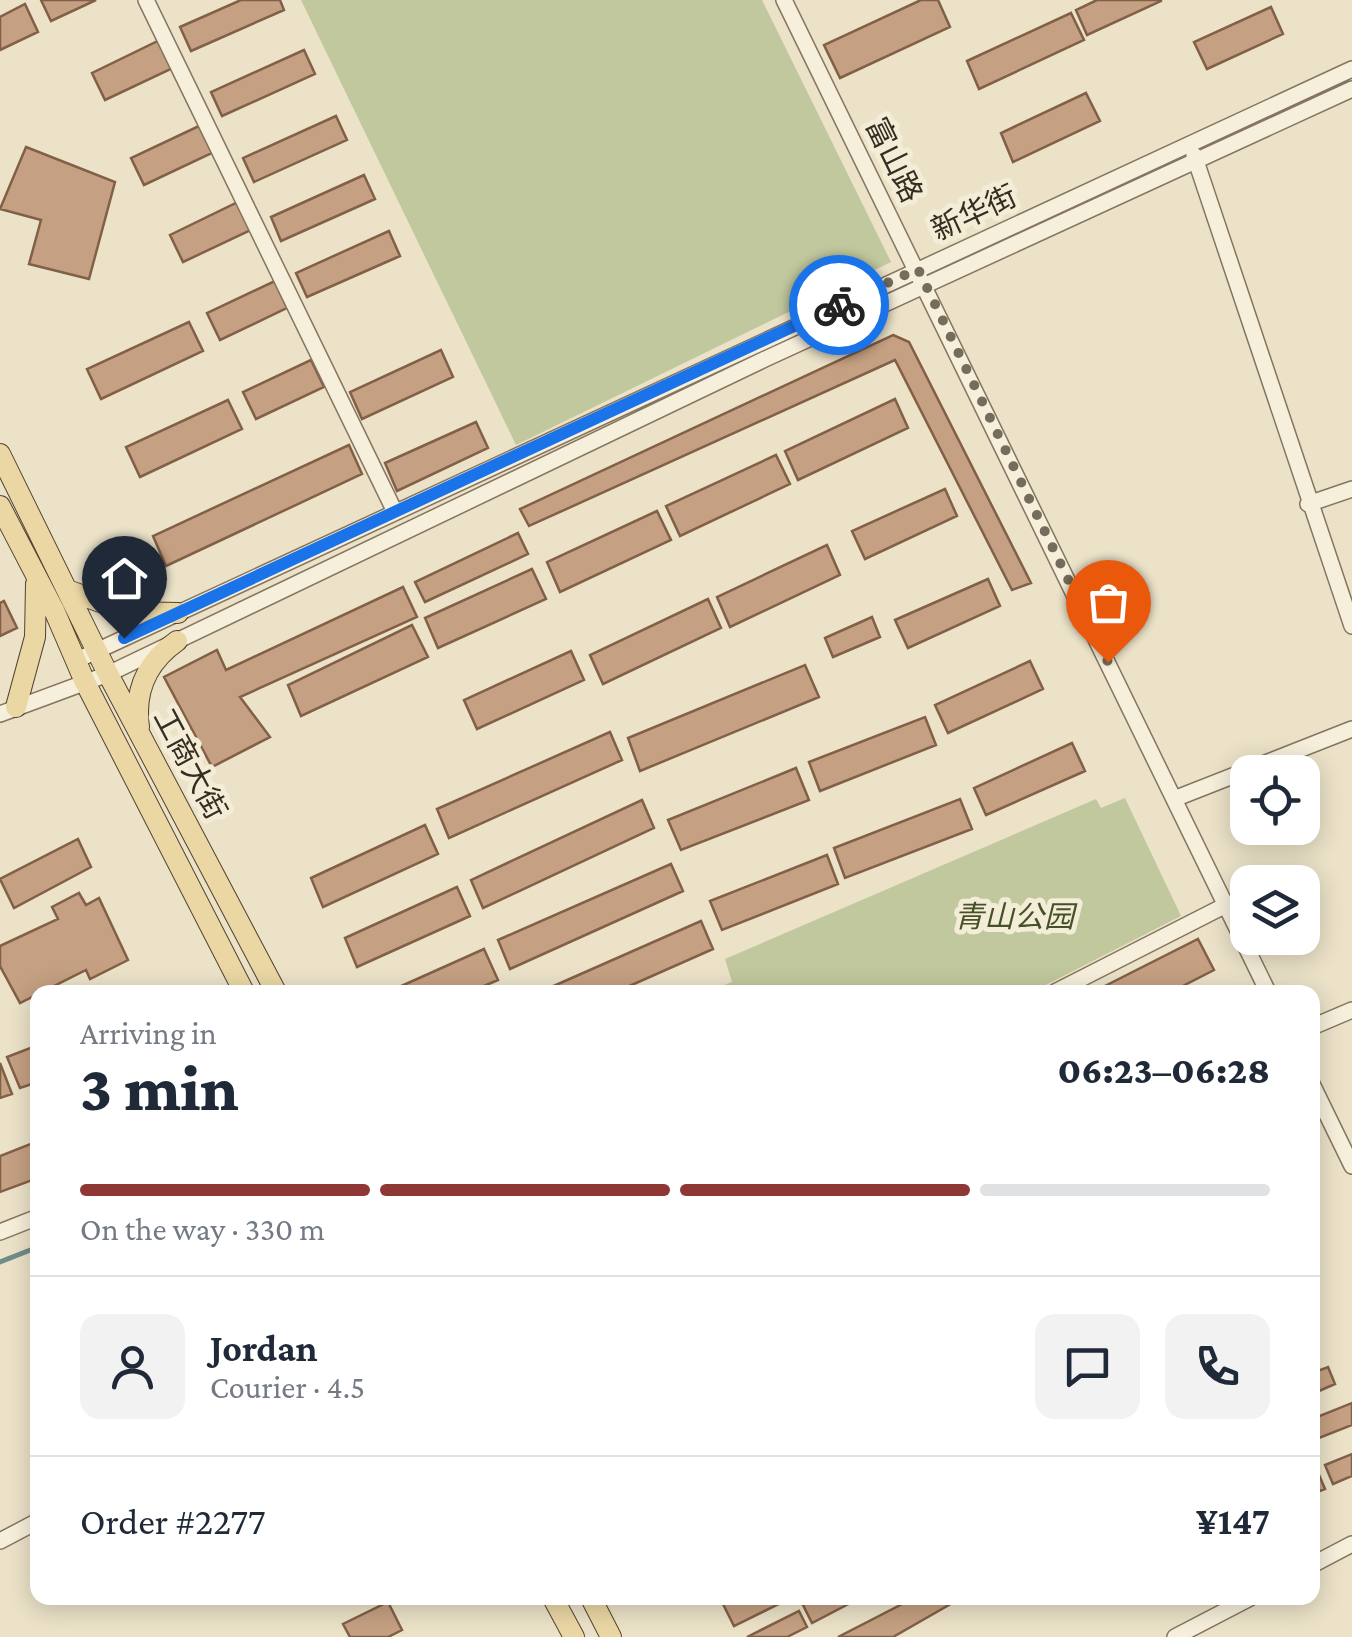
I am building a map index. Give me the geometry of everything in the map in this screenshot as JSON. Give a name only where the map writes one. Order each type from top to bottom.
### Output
[{"type":"main road","name":"工商大街","points":[[0,454],[108,674],[272,985]]},
{"type":"main road","name":"工商大街","points":[[0,506],[84,682],[240,985]]},
{"type":"main road","points":[[8,711],[35,637],[34,572]]},
{"type":"main road","points":[[70,591],[128,612],[178,613]]},
{"type":"main road","points":[[142,738],[137,714],[140,688],[150,666],[177,641]]},
{"type":"main road","points":[[557,1605],[574,1637]]},
{"type":"main road","points":[[595,1605],[611,1637]]},
{"type":"street","points":[[146,0],[395,512]]},
{"type":"street","name":"富山路","points":[[784,0],[926,284],[1265,985]]},
{"type":"street","name":"新华街","points":[[75,661],[1352,70]]},
{"type":"street","name":"新华街","points":[[8,711],[108,674],[926,284],[1352,89]]},
{"type":"street","points":[[1191,143],[1308,504],[1352,626]]},
{"type":"street","points":[[1308,504],[1352,488]]},
{"type":"street","points":[[1174,799],[1352,729]]},
{"type":"street","points":[[1070,985],[1226,905]]},
{"type":"street","points":[[1320,1024],[1352,1010]]},
{"type":"street","points":[[1320,1100],[1352,1166]]},
{"type":"street","points":[[0,1232],[30,1220]]},
{"type":"street","points":[[0,1541],[30,1525]]},
{"type":"street","points":[[1320,1561],[1352,1544]]},
{"type":"street","points":[[1175,1637],[1237,1605]]},
{"type":"green space","points":[[301,0],[762,0],[891,262],[516,445]]},
{"type":"green space","name":"青山公园","points":[[1125,798],[1181,916],[1046,985],[724,985],[732,982],[725,959],[1096,799],[1101,808]]},
{"type":"building","points":[[41,0],[96,0],[51,21]]},
{"type":"building","points":[[241,0],[280,0],[284,10],[191,51],[180,27]]},
{"type":"building","points":[[921,0],[938,0],[950,27],[840,78],[824,45]]},
{"type":"building","points":[[1097,0],[1161,1],[1087,35],[1076,10]]},
{"type":"building","points":[[25,4],[38,32],[0,50],[0,17]]},
{"type":"building","points":[[1271,7],[1283,34],[1207,69],[1194,42]]},
{"type":"building","points":[[1071,13],[1084,40],[979,89],[967,61]]},
{"type":"building","points":[[160,40],[173,68],[105,100],[92,73]]},
{"type":"building","points":[[304,50],[315,74],[222,116],[211,92]]},
{"type":"building","points":[[1086,93],[1100,121],[1013,162],[1001,133]]},
{"type":"building","points":[[336,116],[347,140],[254,182],[243,158]]},
{"type":"building","points":[[199,126],[212,153],[144,185],[131,158]]},
{"type":"building","points":[[26,147],[115,182],[89,279],[29,264],[41,220],[0,209]]},
{"type":"building","points":[[364,175],[375,199],[281,241],[271,217]]},
{"type":"building","points":[[238,202],[251,230],[183,262],[170,235]]},
{"type":"building","points":[[389,231],[400,256],[307,297],[296,273]]},
{"type":"building","points":[[275,281],[287,308],[220,340],[207,313]]},
{"type":"building","points":[[189,322],[203,351],[101,399],[87,369]]},
{"type":"building","points":[[893,335],[909,342],[1031,583],[1012,590],[895,360],[529,526],[520,509]]},
{"type":"building","points":[[441,350],[453,377],[362,419],[350,392]]},
{"type":"building","points":[[311,360],[324,387],[256,419],[243,392]]},
{"type":"building","points":[[895,399],[908,428],[798,480],[785,451]]},
{"type":"building","points":[[228,400],[242,429],[140,477],[126,447]]},
{"type":"building","points":[[476,422],[488,448],[397,491],[385,463]]},
{"type":"building","points":[[349,445],[362,474],[166,566],[153,536]]},
{"type":"building","points":[[776,455],[790,484],[680,536],[666,506]]},
{"type":"building","points":[[945,489],[957,516],[865,559],[852,531]]},
{"type":"building","points":[[657,511],[671,540],[560,592],[547,562]]},
{"type":"building","points":[[518,533],[528,554],[425,602],[415,582]]},
{"type":"building","points":[[827,545],[840,575],[730,627],[717,597]]},
{"type":"building","points":[[532,569],[546,599],[438,648],[425,618]]},
{"type":"building","points":[[988,579],[1000,606],[908,648],[895,620]]},
{"type":"building","points":[[403,587],[417,617],[240,697],[270,737],[212,767],[164,677],[217,650],[226,670]]},
{"type":"building","points":[[708,599],[721,628],[603,684],[590,655]]},
{"type":"building","points":[[4,601],[17,628],[0,636],[0,603]]},
{"type":"building","points":[[872,617],[880,637],[833,657],[825,638]]},
{"type":"building","points":[[412,625],[428,657],[301,716],[288,685]]},
{"type":"building","points":[[571,651],[584,680],[477,729],[464,700]]},
{"type":"building","points":[[1030,661],[1043,689],[948,733],[935,705]]},
{"type":"building","points":[[805,665],[819,697],[640,771],[628,738]]},
{"type":"building","points":[[925,717],[936,745],[820,791],[809,762]]},
{"type":"building","points":[[610,732],[622,760],[449,838],[437,809]]},
{"type":"building","points":[[1072,743],[1085,771],[986,815],[974,788]]},
{"type":"building","points":[[796,768],[809,800],[681,850],[668,820]]},
{"type":"building","points":[[960,799],[972,829],[845,878],[834,848]]},
{"type":"building","points":[[642,800],[654,828],[483,908],[471,880]]},
{"type":"building","points":[[425,825],[438,854],[323,907],[311,878]]},
{"type":"building","points":[[78,839],[91,867],[14,908],[0,879]]},
{"type":"building","points":[[827,855],[838,884],[722,930],[710,901]]},
{"type":"building","points":[[671,864],[683,891],[510,969],[498,940]]},
{"type":"building","points":[[457,887],[470,916],[357,967],[345,938]]},
{"type":"building","points":[[79,893],[86,905],[99,898],[128,960],[90,979],[86,970],[56,985],[30,985],[30,998],[20,1003],[0,966],[0,946],[58,919],[52,907]]},
{"type":"building","points":[[701,921],[713,949],[632,985],[556,985]]},
{"type":"building","points":[[1198,939],[1214,970],[1185,985],[1107,985]]},
{"type":"building","points":[[484,949],[498,980],[486,985],[404,985]]},
{"type":"building","points":[[30,1048],[30,1085],[20,1088],[7,1057]]},
{"type":"building","points":[[0,1063],[12,1094],[0,1098]]},
{"type":"building","points":[[30,1144],[30,1181],[0,1192],[0,1156]]},
{"type":"building","points":[[1328,1367],[1335,1384],[1320,1391],[1320,1370]]},
{"type":"building","points":[[1352,1403],[1352,1425],[1320,1438],[1320,1416]]},
{"type":"building","points":[[1352,1454],[1352,1476],[1333,1484],[1325,1465]]},
{"type":"building","points":[[390,1605],[402,1630],[388,1637],[350,1637],[343,1624]]},
{"type":"building","points":[[724,1605],[777,1605],[734,1626]]},
{"type":"building","points":[[803,1605],[847,1605],[812,1623]]},
{"type":"building","points":[[900,1605],[949,1605],[893,1637],[838,1637]]},
{"type":"building","points":[[799,1611],[807,1627],[787,1637],[747,1637]]},
{"type":"waterway","points":[[0,1262],[30,1250]]},
{"type":"way so far","points":[[839,305],[918,269],[1108,662]]},
{"type":"route","points":[[124,638],[839,305]]}]
